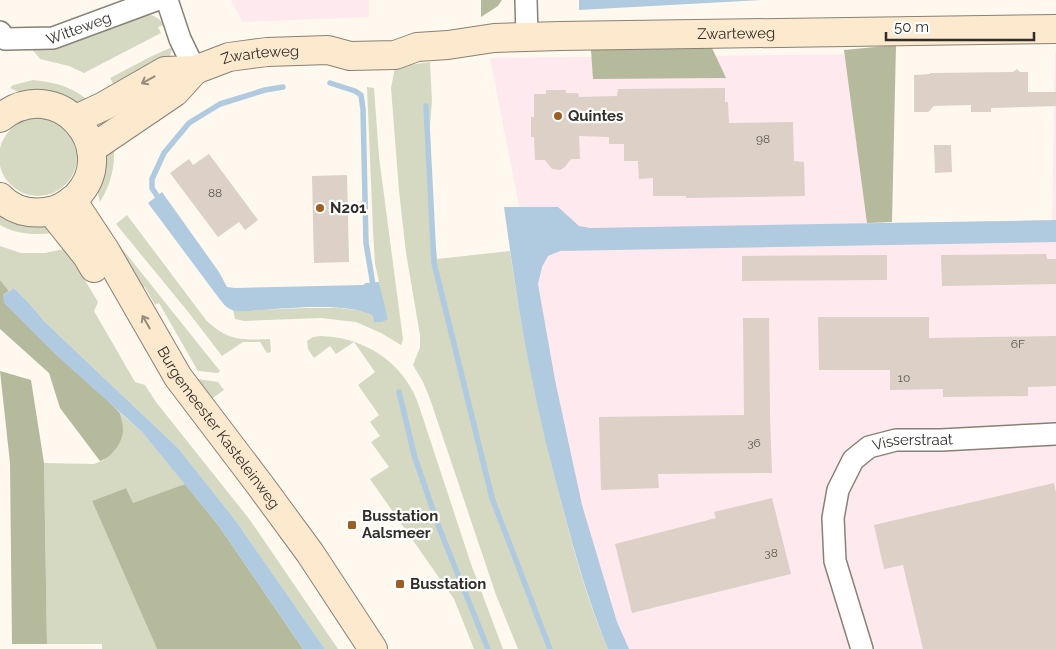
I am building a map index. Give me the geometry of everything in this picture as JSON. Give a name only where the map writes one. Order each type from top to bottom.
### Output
[{"type":"main road","name":"Zwarteweg","points":[[76,119],[104,106],[164,71],[195,70],[229,57],[267,52],[328,50],[351,42],[390,40],[416,47],[448,45],[494,38],[527,37],[1056,29]]},
{"type":"main road","name":"Zwarteweg","points":[[91,149],[175,92],[195,70]]},
{"type":"main road","points":[[0,118],[9,111],[28,104],[46,104],[62,109],[76,119],[86,133],[91,149],[92,167],[86,185],[62,206],[35,213],[18,210],[1,200]]},
{"type":"main road","name":"Burgemeester Kasteleinweg","points":[[62,206],[87,256],[162,388],[246,494],[295,562],[353,649]]},
{"type":"main road","name":"Burgemeester Kasteleinweg","points":[[62,206],[105,250],[178,377],[310,553],[373,649]]},
{"type":"street","name":"Witteweg","points":[[0,32],[6,39],[53,38],[156,0]]},
{"type":"street","points":[[167,0],[180,39],[195,70]]},
{"type":"street","points":[[526,0],[527,37]]},
{"type":"street","name":"Visserstraat","points":[[862,649],[835,561],[833,518],[838,490],[853,460],[869,447],[896,440],[941,440],[1056,434]]},
{"type":"shaded area","points":[[231,0],[369,0],[369,17],[243,22]]},
{"type":"shaded area","points":[[1055,53],[1056,649],[624,649],[563,454],[525,236],[490,58],[887,54],[885,236],[1052,230]]},
{"type":"green space","points":[[481,0],[502,0],[498,6],[481,17]]},
{"type":"green space","points":[[144,14],[156,17],[162,22],[164,25],[158,27],[161,33],[84,73],[69,66],[40,59],[31,48]]},
{"type":"green space","points":[[896,45],[892,222],[867,223],[844,50]]},
{"type":"green space","points":[[711,46],[726,78],[593,79],[591,50]]},
{"type":"green space","points":[[170,48],[172,49],[169,59],[117,91],[110,78]]},
{"type":"green space","points":[[430,62],[432,101],[427,162],[437,259],[510,251],[526,344],[552,467],[581,574],[593,612],[608,649],[518,649],[496,595],[430,399],[413,365],[420,347],[420,335],[406,253],[391,88],[395,67]]},
{"type":"green space","points":[[33,80],[65,87],[93,104],[84,106],[23,94],[10,88],[13,85]]},
{"type":"green space","points":[[367,87],[374,88],[379,157],[403,339],[401,345],[381,333],[356,322],[321,318],[244,321],[235,319],[233,310],[340,308],[364,311],[373,316],[388,319],[375,264]]},
{"type":"green space","points":[[38,118],[53,121],[70,135],[74,142],[77,157],[74,172],[60,189],[53,193],[38,196],[23,193],[6,179],[2,172],[-1,157],[2,142],[16,125],[23,121]]},
{"type":"green space","points":[[114,146],[114,161],[111,175],[107,189],[100,202],[96,184],[104,154]]},
{"type":"green space","points":[[0,210],[39,220],[54,233],[27,234],[13,231],[0,225]]},
{"type":"green space","points":[[127,215],[206,320],[228,336],[243,339],[270,339],[271,352],[267,353],[260,342],[243,342],[222,356],[116,224]]},
{"type":"green space","points":[[108,231],[220,371],[218,373],[198,371],[159,303],[155,305],[145,287],[142,287]]},
{"type":"green space","points":[[0,246],[21,253],[45,253],[64,249],[98,302],[94,311],[135,382],[145,385],[156,402],[250,520],[338,649],[325,649],[236,521],[179,449],[44,321],[14,288],[9,291],[0,280]]},
{"type":"green space","points":[[0,280],[9,291],[3,295],[120,413],[123,434],[116,449],[104,459],[100,461],[60,408],[49,373],[0,329]]},
{"type":"green space","points":[[321,336],[348,340],[361,344],[373,350],[394,366],[411,388],[419,406],[471,564],[503,649],[474,649],[454,599],[370,479],[389,467],[371,442],[380,436],[370,422],[379,415],[358,385],[375,372],[354,342],[336,354],[330,346],[314,358],[308,349],[307,341],[313,337]]},
{"type":"green space","points":[[0,371],[31,380],[44,463],[47,644],[12,644],[10,463]]},
{"type":"green space","points":[[191,378],[218,382],[224,390],[210,400]]},
{"type":"green space","points":[[120,413],[142,432],[185,484],[133,504],[126,488],[92,501],[157,649],[102,649],[102,644],[47,644],[44,463],[94,464],[104,460],[123,429]]},
{"type":"green space","points":[[185,484],[219,526],[303,649],[157,649],[92,501],[126,488],[133,503]]},
{"type":"water","points":[[579,0],[762,0],[579,10]]},
{"type":"water","points":[[162,192],[219,272],[227,287],[363,285],[379,282],[388,319],[382,322],[374,322],[373,316],[363,312],[336,307],[244,311],[230,309],[224,305],[148,203]]},
{"type":"water","points":[[504,207],[558,207],[579,226],[590,228],[1056,220],[1056,242],[560,251],[548,256],[542,267],[538,284],[555,380],[582,505],[617,622],[629,649],[608,649],[576,557],[542,425],[524,336]]},
{"type":"water","points":[[14,288],[44,321],[179,449],[236,521],[325,649],[303,649],[219,526],[142,432],[56,355],[4,303],[3,295]]},
{"type":"building","points":[[1017,69],[1020,72],[1028,72],[1028,92],[1056,92],[1056,106],[991,108],[991,112],[971,112],[971,105],[934,106],[928,112],[914,112],[914,75],[930,73],[1013,72]]},
{"type":"building","points":[[725,88],[725,102],[728,102],[729,123],[793,122],[794,161],[804,162],[805,196],[686,198],[686,196],[653,196],[653,178],[639,179],[638,161],[624,161],[624,144],[609,144],[609,137],[579,136],[580,159],[571,159],[560,170],[552,169],[545,160],[535,160],[534,137],[531,137],[531,117],[534,117],[534,94],[546,94],[546,90],[566,90],[566,93],[578,93],[579,97],[617,96],[618,89]]},
{"type":"building","points":[[934,145],[951,145],[952,172],[935,173]]},
{"type":"building","points":[[209,154],[258,220],[245,230],[239,222],[218,237],[170,173],[189,159],[193,165]]},
{"type":"building","points":[[347,175],[349,262],[314,263],[312,176]]},
{"type":"building","points":[[1046,254],[1047,259],[1056,259],[1056,284],[942,286],[941,255]]},
{"type":"building","points":[[887,255],[887,280],[742,281],[742,256]]},
{"type":"building","points":[[818,317],[929,317],[929,338],[1056,336],[1056,386],[1028,387],[1028,396],[943,397],[943,389],[890,390],[890,370],[819,370]]},
{"type":"building","points":[[743,318],[769,318],[772,473],[658,474],[659,488],[601,490],[599,417],[744,415]]},
{"type":"building","points":[[1054,483],[1056,493],[1056,649],[923,649],[903,565],[884,569],[874,525]]},
{"type":"building","points":[[772,498],[791,574],[632,613],[615,544],[716,518],[714,512]]},
{"type":"waterway","points":[[330,83],[355,91],[361,95],[363,109],[366,243],[373,285],[372,289]]},
{"type":"waterway","points":[[161,202],[152,188],[152,179],[164,153],[189,123],[220,104],[265,90],[283,87]]},
{"type":"waterway","points":[[426,106],[434,263],[492,498],[550,649]]},
{"type":"waterway","points":[[399,392],[415,458],[440,530],[488,649]]},
{"type":"place","name":"Quintes","points":[[558,116]]},
{"type":"place","name":"N201","points":[[320,208]]},
{"type":"place","name":"Busstation Aalsmeer","points":[[352,525]]},
{"type":"place","name":"Busstation","points":[[400,584]]}]
